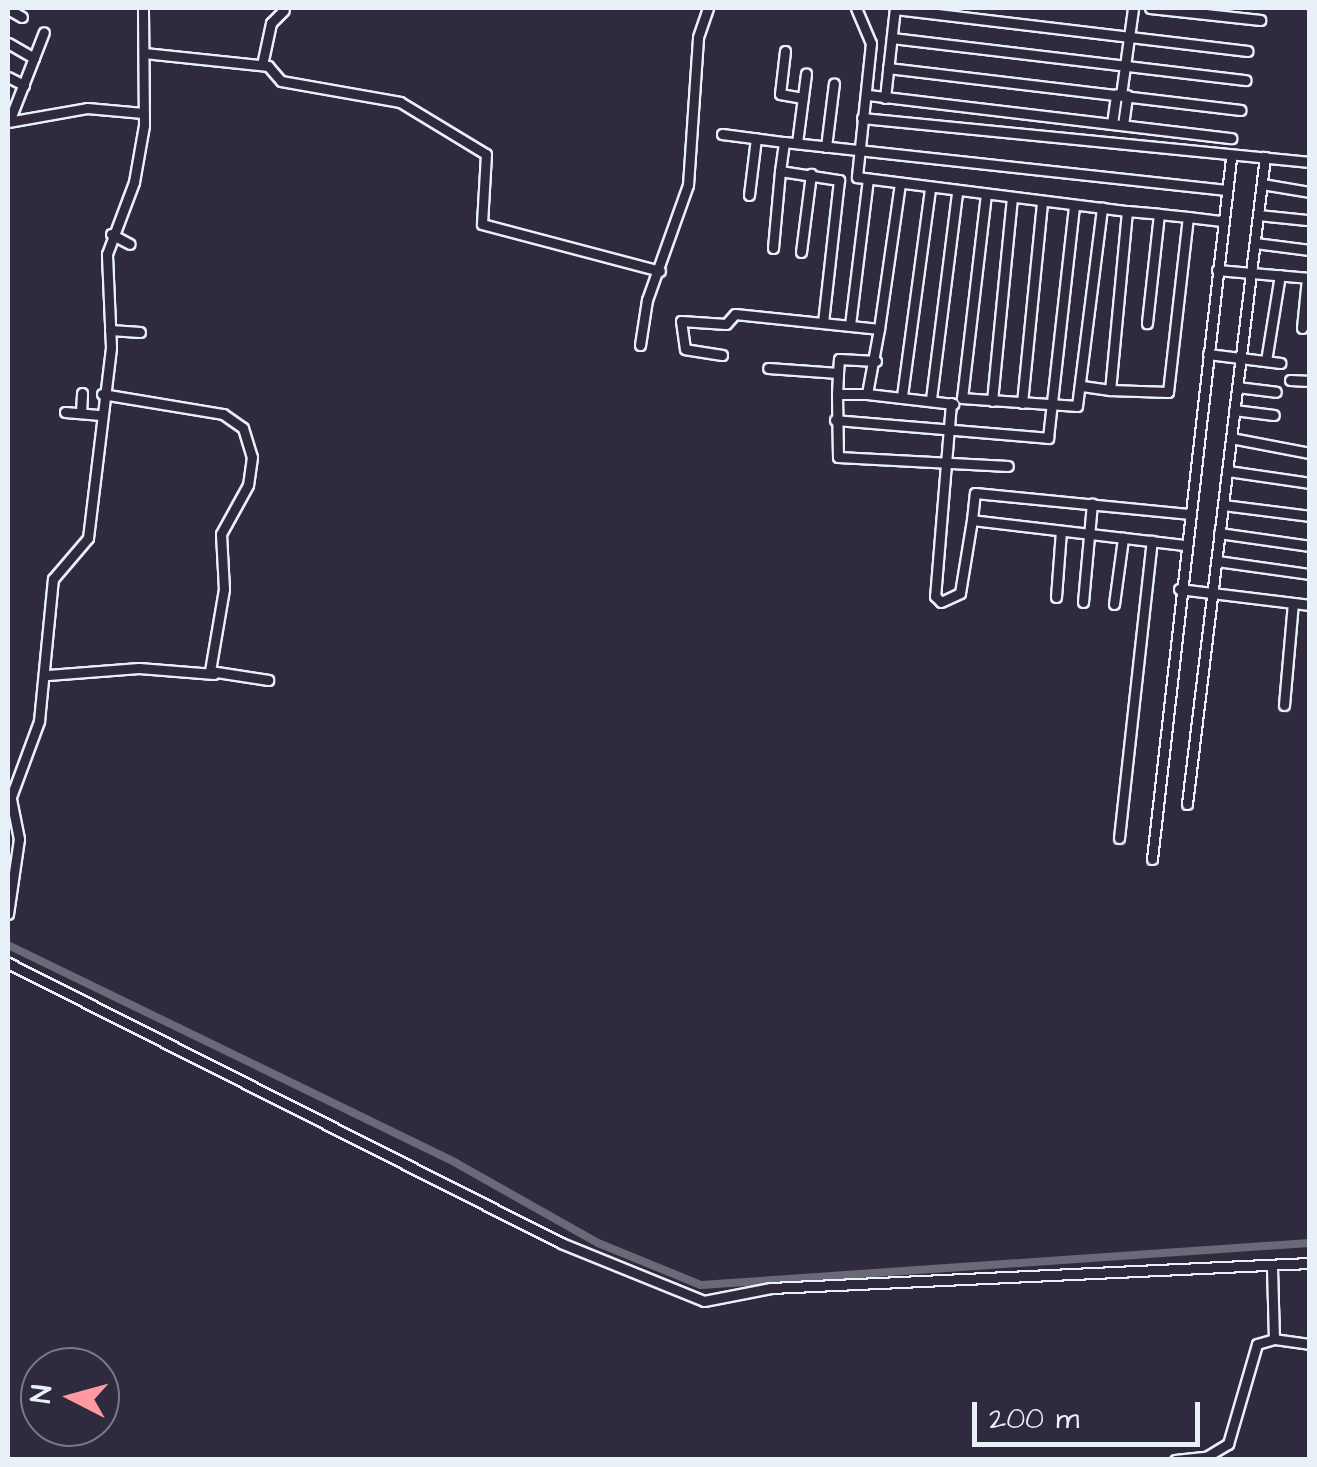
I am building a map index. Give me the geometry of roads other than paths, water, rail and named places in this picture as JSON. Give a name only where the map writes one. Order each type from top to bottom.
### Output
[{"type":"street","points":[[8,914],[20,839],[9,801],[48,676],[54,579],[88,538],[110,330],[104,305],[111,234],[134,182],[143,113],[143,8]]},
{"type":"street","points":[[640,346],[688,185],[698,36],[708,8]]},
{"type":"street","points":[[856,8],[871,43],[854,173],[868,179],[957,192],[1222,220]]},
{"type":"street","points":[[885,98],[895,8],[1248,51]]},
{"type":"street","points":[[1115,146],[1133,8]]},
{"type":"street","points":[[1150,8],[1260,20]]},
{"type":"street","points":[[8,9],[22,17]]},
{"type":"street","points":[[262,64],[271,23],[284,10]]},
{"type":"street","points":[[9,121],[44,32]]},
{"type":"street","points":[[892,38],[1246,80]]},
{"type":"street","points":[[8,43],[34,58]]},
{"type":"street","points":[[785,51],[780,94],[803,98]]},
{"type":"street","points":[[144,53],[262,64],[281,81],[400,102],[484,152],[482,224],[660,271]]},
{"type":"street","points":[[888,68],[1241,110]]},
{"type":"street","points":[[797,144],[806,74]]},
{"type":"street","points":[[8,77],[24,85]]},
{"type":"street","points":[[826,147],[834,83]]},
{"type":"street","points":[[868,95],[1231,138]]},
{"type":"street","points":[[9,121],[86,108],[143,113]]},
{"type":"street","points":[[862,118],[1231,158],[1265,156],[1310,162]]},
{"type":"street","points":[[722,134],[1226,190]]},
{"type":"street","points":[[749,195],[756,138]]},
{"type":"street","points":[[773,248],[784,142]]},
{"type":"street","points":[[1186,804],[1265,156]]},
{"type":"street","points":[[1152,859],[1179,589],[1231,158]]},
{"type":"street","points":[[780,171],[811,174],[840,183],[823,323]]},
{"type":"street","points":[[802,252],[811,174]]},
{"type":"street","points":[[850,325],[868,179]]},
{"type":"street","points":[[868,394],[900,184]]},
{"type":"street","points":[[1262,184],[1310,192]]},
{"type":"street","points":[[902,396],[930,188]]},
{"type":"street","points":[[931,399],[957,192]]},
{"type":"street","points":[[962,398],[986,194]]},
{"type":"street","points":[[992,401],[1012,198]]},
{"type":"street","points":[[1022,403],[1042,202]]},
{"type":"street","points":[[835,420],[1048,438],[1074,205]]},
{"type":"street","points":[[837,394],[1076,407],[1102,208]]},
{"type":"street","points":[[1110,390],[1128,210]]},
{"type":"street","points":[[1147,323],[1158,214]]},
{"type":"street","points":[[1258,215],[1307,220]]},
{"type":"street","points":[[1080,386],[1168,394],[1188,217]]},
{"type":"street","points":[[111,234],[130,244]]},
{"type":"street","points":[[1254,243],[1310,250]]},
{"type":"street","points":[[1217,270],[1308,278],[1302,328]]},
{"type":"street","points":[[1266,361],[1280,275]]},
{"type":"street","points":[[722,354],[685,349],[681,321],[726,324],[735,314],[879,329]]},
{"type":"street","points":[[110,330],[140,332]]},
{"type":"street","points":[[1208,354],[1280,363]]},
{"type":"street","points":[[876,361],[839,359],[835,420],[838,456],[1008,466]]},
{"type":"street","points":[[768,368],[838,374]]},
{"type":"street","points":[[1290,380],[1310,381]]},
{"type":"street","points":[[1237,387],[1276,392]]},
{"type":"street","points":[[81,413],[82,393]]},
{"type":"street","points":[[102,394],[223,414],[248,438],[248,485],[220,534],[224,589],[214,674]]},
{"type":"street","points":[[951,403],[934,596],[941,602],[960,593],[975,493],[1188,514]]},
{"type":"street","points":[[1234,410],[1274,415]]},
{"type":"street","points":[[64,412],[101,415]]},
{"type":"street","points":[[1231,438],[1310,453]]},
{"type":"street","points":[[1228,471],[1310,484]]},
{"type":"street","points":[[1083,602],[1092,503]]},
{"type":"street","points":[[1223,505],[1310,516]]},
{"type":"street","points":[[972,520],[1184,545]]},
{"type":"street","points":[[1056,597],[1062,531]]},
{"type":"street","points":[[1220,533],[1310,546]]},
{"type":"street","points":[[1114,604],[1123,538]]},
{"type":"street","points":[[1119,838],[1152,542]]},
{"type":"street","points":[[1216,561],[1310,574]]},
{"type":"street","points":[[1179,589],[1310,604]]},
{"type":"street","points":[[1284,705],[1293,603]]},
{"type":"street","points":[[48,676],[214,674],[268,680]]},
{"type":"street","points":[[8,963],[561,1243],[691,1298],[1310,1264]]},
{"type":"street","points":[[1272,1266],[1274,1339]]},
{"type":"street","points":[[1175,1460],[1224,1449],[1257,1344],[1274,1339],[1310,1344]]},
{"type":"waterway","points":[[8,945],[456,1163],[598,1243],[701,1285],[1310,1243]]}]
